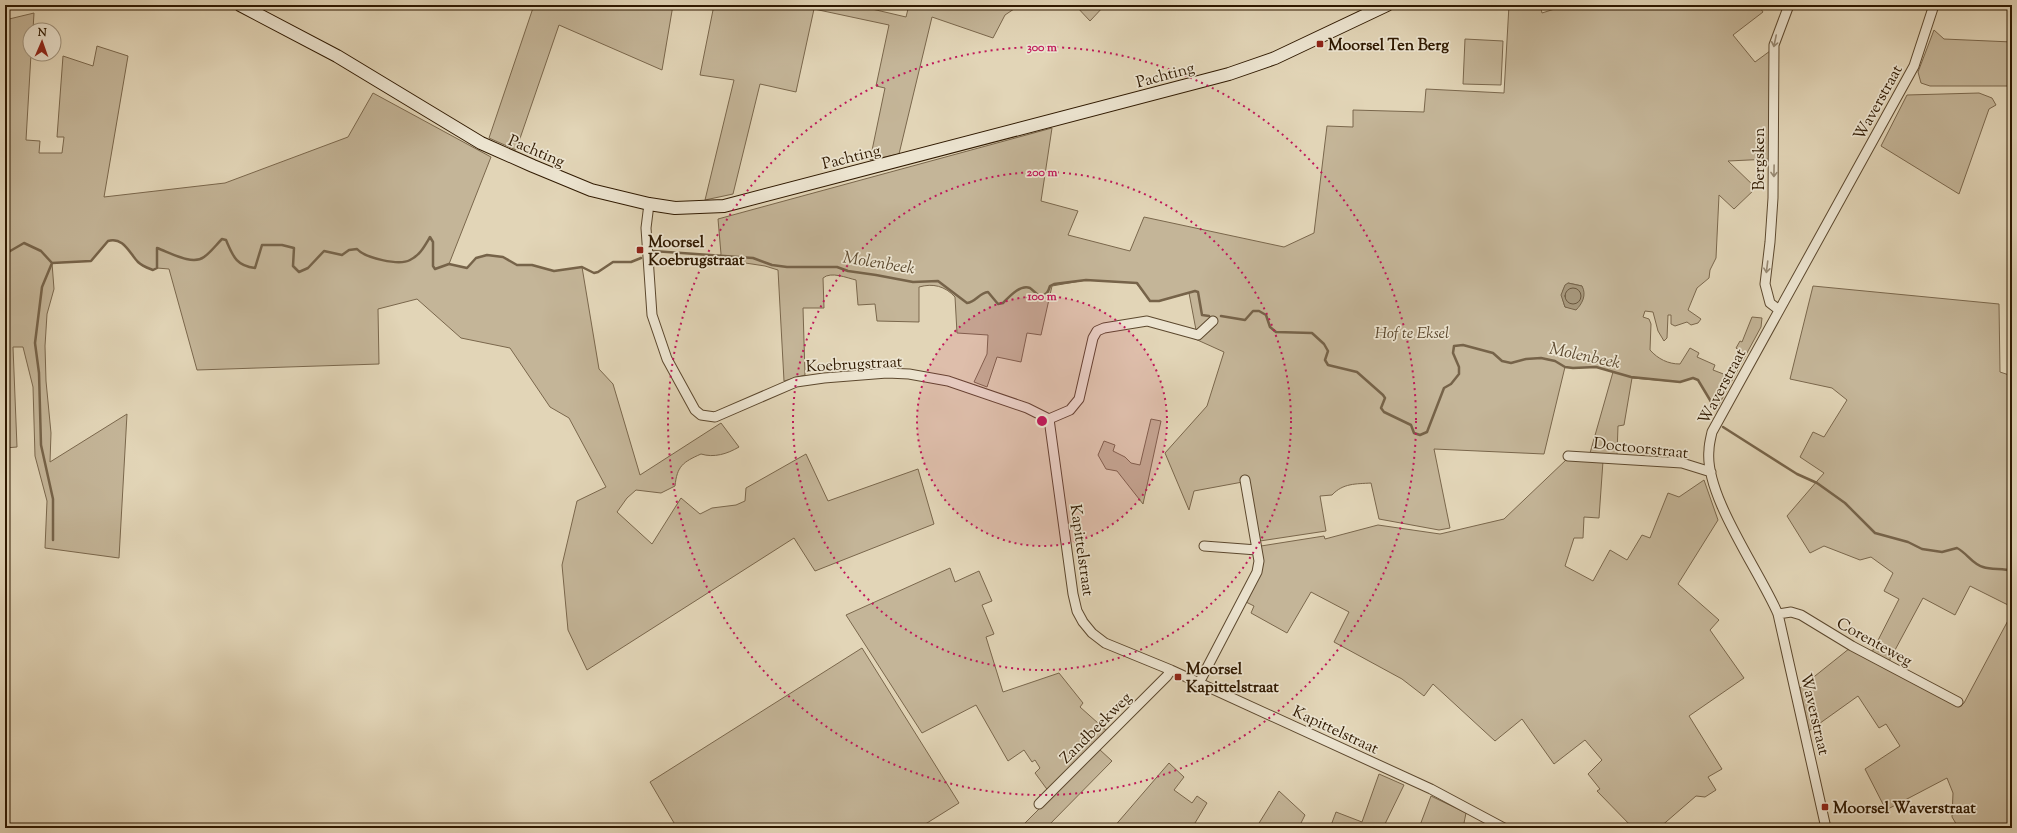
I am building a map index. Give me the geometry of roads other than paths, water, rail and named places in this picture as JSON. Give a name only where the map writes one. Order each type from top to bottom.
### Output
[{"type":"main road","name":"Pachting","points":[[240,5],[337,56],[481,143],[591,190],[649,204],[675,208],[724,206],[1229,74],[1275,58],[1387,5]]},
{"type":"street","name":"Bergsken","points":[[1779,310],[1770,303],[1765,284],[1773,198],[1774,45],[1789,5]]},
{"type":"street","name":"Waverstraat","points":[[1826,828],[1778,614],[1764,584],[1725,515],[1711,472],[1708,451],[1712,432],[1914,66],[1934,5]]},
{"type":"street","name":"Koebrugstraat","points":[[649,204],[646,228],[652,315],[667,359],[695,410],[701,415],[715,417],[796,382],[824,378],[909,374],[956,383],[1027,408],[1049,419]]},
{"type":"street","points":[[1049,419],[1070,410],[1078,399],[1093,338],[1097,331],[1104,328],[1147,321],[1198,335],[1213,321]]},
{"type":"street","name":"Kapittelstraat","points":[[1049,419],[1077,611],[1092,633],[1105,644],[1199,682],[1431,789],[1504,828]]},
{"type":"street","name":"Doctoorstraat","points":[[1568,456],[1682,463],[1711,472]]},
{"type":"street","points":[[1199,682],[1257,572],[1259,561],[1245,480]]},
{"type":"street","points":[[1204,546],[1257,550]]},
{"type":"street","name":"Corenteweg","points":[[1778,614],[1790,612],[1801,615],[1852,646],[1958,702]]},
{"type":"street","name":"Zandbeekweg","points":[[1039,804],[1167,676],[1171,670]]},
{"type":"water","points":[[1568,283],[1582,286],[1583,289],[1583,299],[1576,310],[1565,307],[1561,295],[1565,285]]},
{"type":"waterway","name":"Molenbeek","points":[[5,254],[24,243],[41,251],[52,263],[91,261],[108,241],[113,240],[122,243],[135,259],[145,267],[153,270],[157,268],[157,248],[174,255],[193,260],[207,255],[222,239],[226,240],[233,255],[239,262],[243,265],[255,268],[262,245],[282,245],[294,248],[293,266],[299,272],[308,268],[324,251],[342,255],[349,250],[357,249],[374,258],[391,262],[405,262],[419,253],[430,237],[433,242],[433,266],[435,269],[449,264],[467,268],[476,258],[487,255],[503,257],[517,265],[532,265],[554,271],[582,267],[594,273],[613,262],[631,262],[641,258]]},
{"type":"waterway","name":"Molenbeek","points":[[653,251],[753,258],[772,265],[787,267],[837,267],[848,271],[913,282],[938,281],[967,303],[988,292],[998,304],[1003,303],[1019,289],[1026,287],[1042,296],[1046,294],[1050,286],[1054,284],[1086,280],[1137,283],[1150,301],[1159,301],[1195,291],[1198,292],[1202,315],[1209,316]]},
{"type":"waterway","points":[[52,263],[42,287],[35,343],[39,373],[41,445],[53,499],[53,540]]},
{"type":"waterway","name":"Molenbeek","points":[[1221,316],[1245,320],[1253,311],[1259,311],[1266,315],[1270,327],[1276,332],[1312,333],[1324,344],[1328,351],[1325,360],[1328,365],[1357,372],[1383,395],[1385,398],[1381,408],[1384,412],[1411,425],[1414,433],[1420,435],[1427,432],[1444,388],[1451,384],[1459,374],[1459,367],[1453,353],[1454,346],[1463,345],[1493,353],[1502,361],[1511,363],[1526,359],[1541,358],[1555,361],[1565,367],[1596,367],[1631,377],[1680,382],[1693,378],[1698,380],[1716,410]]},
{"type":"waterway","name":"Molenbeek","points":[[1723,427],[1797,474],[1817,483],[1845,503],[1875,533],[1908,542],[1922,549],[1942,552],[1957,548],[1979,566],[2012,571]]},
{"type":"place","name":"Moorsel Ten Berg","points":[[1320,44]]},
{"type":"place","name":"Moorsel Koebrugstraat","points":[[640,250]]},
{"type":"place","name":"Moorsel Kapittelstraat","points":[[1178,677]]},
{"type":"place","name":"Moorsel Waverstraat","points":[[1825,807]]},
{"type":"park label","name":"Hof te Eksel","points":[[1412,332]]}]
